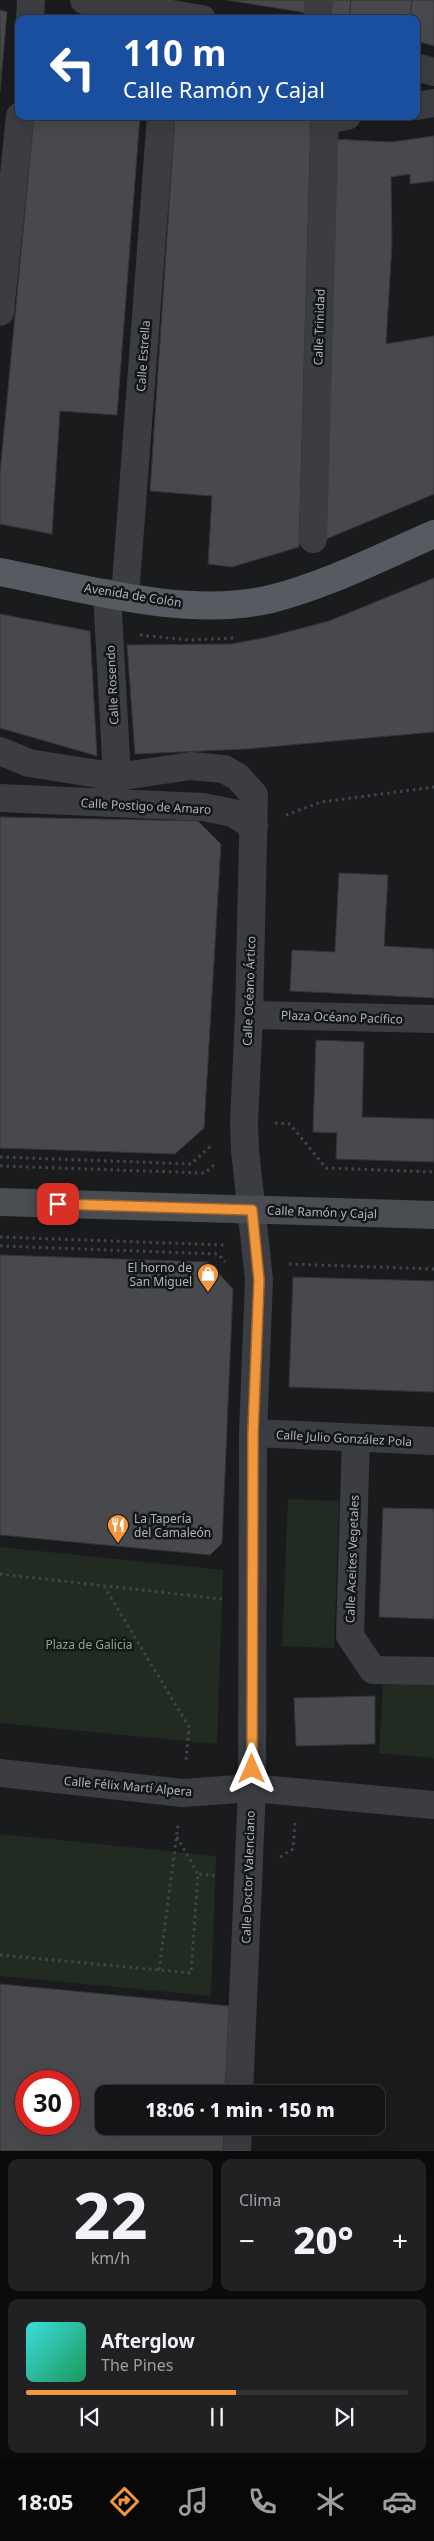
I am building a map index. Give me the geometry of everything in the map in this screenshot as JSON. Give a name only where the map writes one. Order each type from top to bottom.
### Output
[{"type":"main road","name":"Avenida de Colón","points":[[0,572],[157,602],[217,605],[270,599],[322,582],[434,534]]},
{"type":"main road","name":"Calle Ramón y Cajal","points":[[0,1202],[434,1215]]},
{"type":"street","points":[[30,15],[32,0]]},
{"type":"street","points":[[84,0],[164,15]]},
{"type":"street","points":[[317,15],[319,0]]},
{"type":"street","points":[[420,68],[434,72]]},
{"type":"street","points":[[420,105],[434,103]]},
{"type":"street","points":[[0,312],[20,120]]},
{"type":"street","name":"Calle Estrella","points":[[116,595],[161,120]]},
{"type":"street","name":"Calle Trinidad","points":[[313,539],[332,120]]},
{"type":"street","name":"Calle Rosendo","points":[[116,595],[117,778]]},
{"type":"street","points":[[0,752],[29,763],[117,778]]},
{"type":"street","name":"Calle Océano Ártico","points":[[117,778],[190,766],[224,769],[238,777],[254,795],[245,1150],[252,1210]]},
{"type":"street","name":"Calle Postigo de Amaro","points":[[0,798],[202,807],[233,813],[254,826]]},
{"type":"street","name":"Plaza Océano Pacífico","points":[[249,1014],[434,1019]]},
{"type":"street","name":"Calle Doctor Valenciano","points":[[239,2085],[252,1788],[253,1433],[259,1277],[252,1210]]},
{"type":"street","name":"Calle Julio González Pola","points":[[253,1433],[434,1441]]},
{"type":"street","name":"Calle Aceites Vegetales","points":[[356,1439],[350,1636],[373,1670],[434,1671]]},
{"type":"street","name":"Calle Félix Martí Alpera","points":[[0,1773],[183,1793],[252,1788],[434,1805]]},
{"type":"street","points":[[237,2151],[238,2135]]},
{"type":"path","points":[[254,826],[321,802],[434,787]]},
{"type":"path","points":[[290,1124],[326,1168],[434,1172]]},
{"type":"path","points":[[0,1157],[191,1164],[217,1140]]},
{"type":"path","points":[[0,1166],[205,1173],[230,1150],[245,1150]]},
{"type":"path","points":[[0,1237],[229,1245],[252,1273],[259,1277],[278,1281],[289,1263],[434,1269]]},
{"type":"path","points":[[0,1246],[218,1254],[239,1280],[259,1277]]},
{"type":"path","points":[[0,1574],[207,1598],[253,1600]]},
{"type":"path","points":[[104,1586],[190,1726],[183,1793],[159,1970]]},
{"type":"path","points":[[198,1874],[248,1880],[293,1849],[298,1792]]},
{"type":"path","points":[[0,1954],[191,1973],[198,1874],[176,1837]]},
{"type":"green space","points":[[288,1499],[339,1501],[334,1648],[282,1646]]},
{"type":"green space","name":"Plaza de Galicia","points":[[0,1547],[223,1570],[217,1744],[0,1723]]},
{"type":"green space","points":[[383,1684],[434,1685],[434,1758],[379,1753]]},
{"type":"green space","points":[[0,1834],[216,1856],[211,1996],[0,1976]]},
{"type":"building","points":[[226,0],[309,0],[307,13]]},
{"type":"building","points":[[325,0],[351,0],[349,15],[324,15]]},
{"type":"building","points":[[351,0],[412,0],[410,15],[349,15]]},
{"type":"building","points":[[412,0],[434,0],[434,46],[420,42],[420,15],[410,15]]},
{"type":"building","points":[[0,10],[7,12],[0,92]]},
{"type":"building","points":[[34,120],[140,120],[117,415],[60,411],[52,534],[0,524],[0,473]]},
{"type":"building","points":[[175,120],[311,120],[299,547],[232,567],[208,564],[212,496],[150,491]]},
{"type":"building","points":[[434,136],[434,181],[410,184],[410,174],[391,177],[392,244],[386,344],[434,336],[434,494],[324,540],[332,139],[391,142]]},
{"type":"building","points":[[434,578],[434,732],[246,749],[135,754],[127,645],[232,644],[268,637],[329,621]]},
{"type":"building","points":[[0,614],[90,631],[97,756],[0,728]]},
{"type":"building","points":[[0,817],[198,821],[221,844],[204,1128],[175,1154],[0,1148]]},
{"type":"building","points":[[339,873],[388,875],[384,946],[434,949],[434,998],[290,991],[292,950],[335,952]]},
{"type":"building","points":[[316,1040],[364,1042],[362,1117],[434,1119],[434,1162],[336,1159],[337,1133],[313,1132]]},
{"type":"building","points":[[0,1255],[208,1262],[233,1289],[222,1543],[210,1555],[0,1535]]},
{"type":"building","points":[[293,1277],[434,1281],[434,1392],[289,1387]]},
{"type":"building","points":[[383,1508],[434,1509],[434,1619],[379,1617]]},
{"type":"building","points":[[375,1696],[375,1744],[296,1746],[294,1698]]},
{"type":"building","points":[[0,1984],[229,2006],[225,2085],[95,2085],[95,2135],[224,2135],[223,2151],[0,2151]]},
{"type":"place","name":"El horno de San Miguel","points":[[208,1293]]},
{"type":"place","name":"La Tapería del Camaleón","points":[[118,1544]]},
{"type":"route","points":[[58,1204],[252,1210],[259,1280],[253,1433],[252,1769]]}]
